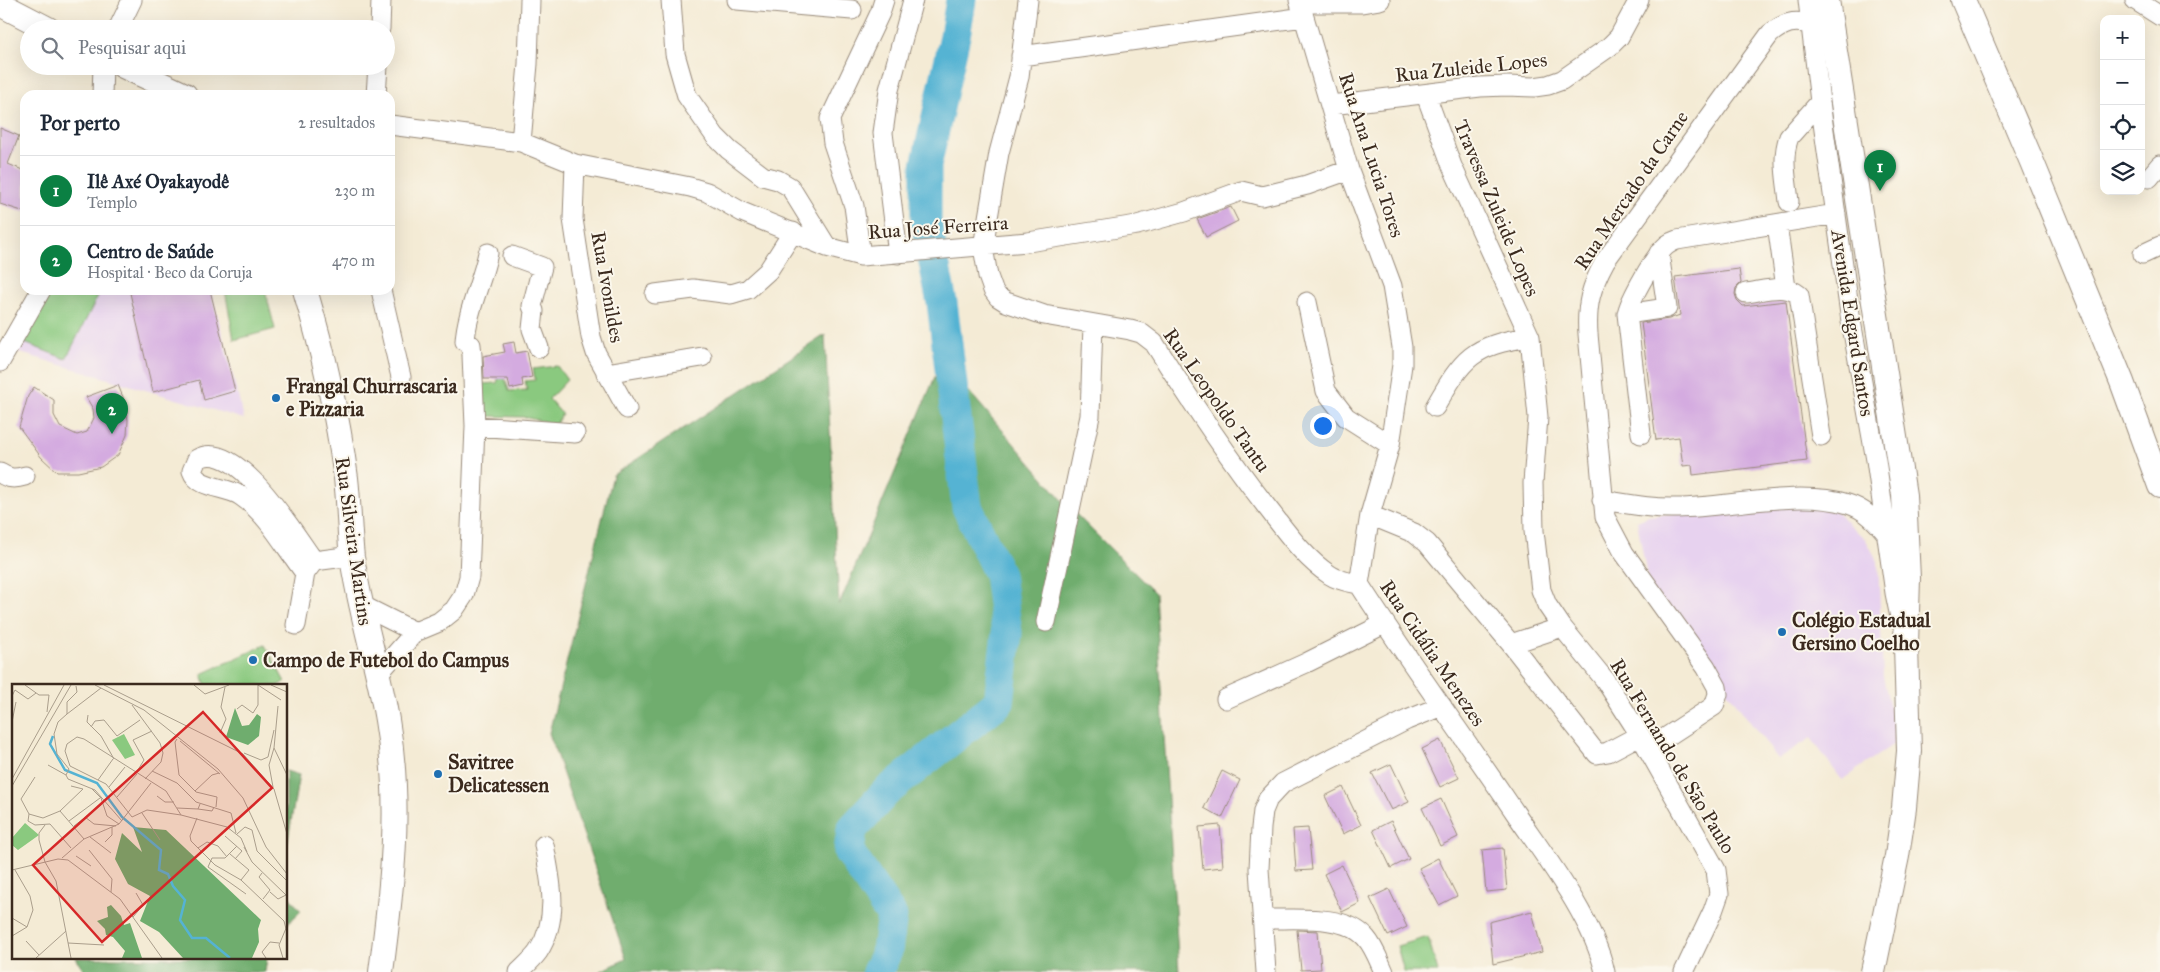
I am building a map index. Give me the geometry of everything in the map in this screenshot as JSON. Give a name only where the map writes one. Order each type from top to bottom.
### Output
[{"type":"main road","name":"Avenida Edgard Santos","points":[[1828,0],[1904,495],[1908,578],[1906,646],[1909,750],[1904,808],[1896,866],[1873,972]]},
{"type":"main road","points":[[1963,0],[2122,382],[2160,486]]},
{"type":"main road","points":[[0,4],[31,20]]},
{"type":"main road","points":[[142,75],[174,90]]},
{"type":"main road","name":"Rua Silveira Martins","points":[[307,295],[320,339],[333,394],[346,480],[352,556],[361,605],[388,720],[396,787],[395,852],[381,972]]},
{"type":"street","points":[[122,20],[132,0]]},
{"type":"street","points":[[380,20],[381,0]]},
{"type":"street","points":[[521,142],[528,64],[530,0]]},
{"type":"street","points":[[671,0],[675,54],[687,96],[715,136],[729,150],[762,176],[778,180],[790,188],[827,246]]},
{"type":"street","points":[[737,0],[852,10]]},
{"type":"street","points":[[862,256],[854,206],[833,143],[830,119],[880,13],[884,0]]},
{"type":"street","points":[[898,254],[883,133],[889,90],[912,0]]},
{"type":"street","points":[[983,247],[999,153],[1013,104],[1028,0]]},
{"type":"street","points":[[1021,56],[1301,7],[1380,0]]},
{"type":"street","name":"Rua Zuleide Lopes","points":[[1331,105],[1489,87],[1534,87],[1562,80],[1609,47],[1619,36],[1639,0]]},
{"type":"street","name":"Avenida Edgard Santos","points":[[1808,0],[1820,102],[1851,321],[1887,534],[1895,593],[1906,646]]},
{"type":"street","points":[[2135,0],[2160,16]]},
{"type":"street","name":"Rua Ana Lucia Tores","points":[[1301,7],[1349,170],[1392,286],[1400,325]]},
{"type":"street","name":"Rua Mercado da Carne","points":[[1644,742],[1711,709],[1718,694],[1717,687],[1706,667],[1624,553],[1605,517],[1602,500],[1587,310],[1596,278],[1667,174],[1770,34],[1781,25],[1791,21],[1811,25]]},
{"type":"street","points":[[102,90],[103,75]]},
{"type":"street","points":[[376,90],[377,75]]},
{"type":"street","name":"Travessa Zuleide Lopes","points":[[1426,95],[1452,166],[1530,337]]},
{"type":"street","points":[[1790,202],[1784,154],[1786,144],[1789,137],[1820,102]]},
{"type":"street","name":"Rua José Ferreira","points":[[395,126],[521,142],[575,164],[661,180],[706,192],[742,212],[827,246],[862,256],[983,247],[1081,235],[1137,225],[1184,212],[1237,192],[1244,191],[1262,196],[1307,185],[1349,170]]},
{"type":"street","name":"Rua Ivonildes","points":[[575,164],[573,219],[591,337],[596,353],[627,409]]},
{"type":"street","points":[[1641,434],[1627,314],[1629,304],[1659,253],[1667,245],[1677,240],[1836,214]]},
{"type":"street","points":[[1777,224],[1786,288]]},
{"type":"street","points":[[655,294],[693,289],[731,294],[748,290],[768,271],[794,232]]},
{"type":"street","points":[[2143,254],[2160,246]]},
{"type":"street","name":"Rua Leopoldo Tantu","points":[[983,247],[988,276],[993,290],[998,297],[1006,302],[1044,314],[1141,333],[1154,343],[1220,447],[1289,536],[1320,568],[1331,576],[1340,581],[1359,584]]},
{"type":"street","points":[[377,675],[415,632],[439,622],[454,610],[464,594],[469,577],[475,426],[471,345],[464,341],[466,325],[479,290],[488,252]]},
{"type":"street","points":[[1627,314],[1667,308],[1659,253]]},
{"type":"street","points":[[512,256],[542,267],[532,306],[534,311],[532,329],[539,348]]},
{"type":"street","points":[[1746,293],[1786,288],[1793,290],[1799,295],[1821,436]]},
{"type":"street","points":[[0,362],[38,295]]},
{"type":"street","points":[[382,295],[401,377]]},
{"type":"street","points":[[1307,302],[1326,391],[1346,417],[1390,445]]},
{"type":"street","points":[[1046,622],[1090,416],[1093,324]]},
{"type":"street","name":"Rua Cidália Menezes","points":[[1400,325],[1402,365],[1390,445],[1370,515],[1359,584],[1384,624],[1439,701],[1571,897],[1588,926],[1602,958],[1605,972]]},
{"type":"street","points":[[1435,407],[1453,375],[1477,351],[1496,343],[1530,337]]},
{"type":"street","name":"Rua Fernando de São Paulo","points":[[1530,337],[1538,417],[1533,483],[1536,564],[1541,590],[1547,604],[1562,627],[1605,680],[1644,742],[1709,855],[1719,883],[1719,894],[1713,911],[1684,972]]},
{"type":"street","points":[[606,373],[702,357]]},
{"type":"street","points":[[475,426],[575,433]]},
{"type":"street","points":[[296,625],[309,567],[251,477],[237,466],[218,456],[210,454],[197,459],[192,471],[194,476],[205,484],[218,486],[240,495],[254,507],[309,567]]},
{"type":"street","points":[[0,473],[7,478],[16,479],[25,476]]},
{"type":"street","points":[[1602,500],[1644,507],[1676,508],[1792,499],[1820,500],[1848,504],[1863,511],[1870,515],[1887,534]]},
{"type":"street","points":[[1370,515],[1414,533],[1427,543],[1511,644],[1597,754],[1644,742]]},
{"type":"street","points":[[309,567],[352,556]]},
{"type":"street","points":[[361,605],[415,632]]},
{"type":"street","points":[[1226,699],[1306,663],[1384,624]]},
{"type":"street","points":[[1511,644],[1562,627]]},
{"type":"street","points":[[1266,972],[1259,869],[1263,811],[1268,799],[1283,783],[1407,720],[1439,701]]},
{"type":"street","points":[[519,972],[538,952],[547,929],[553,904],[544,845]]},
{"type":"street","points":[[1262,920],[1340,922],[1354,928],[1367,938],[1384,972]]},
{"type":"shaded area","points":[[47,295],[212,295],[244,419],[17,352]]},
{"type":"shaded area","name":"Colégio Estadual Gersino Coelho","points":[[1788,502],[1834,510],[1866,540],[1878,562],[1883,677],[1898,741],[1842,780],[1811,738],[1778,759],[1649,588],[1637,521],[1649,516]]},
{"type":"green space","points":[[49,295],[98,295],[66,359],[22,342]]},
{"type":"green space","points":[[226,295],[266,295],[275,329],[234,340]]},
{"type":"green space","points":[[825,335],[839,605],[942,360],[1065,503],[1155,593],[1179,972],[599,972],[626,959],[549,733],[613,475]]},
{"type":"green space","points":[[557,366],[567,380],[549,399],[562,414],[556,424],[523,417],[485,416],[481,384],[497,383],[498,379],[505,378],[509,391],[527,390],[525,381],[535,380],[533,369]]},
{"type":"green space","name":"Campo de Futebol do Campus","points":[[265,645],[285,682],[281,684],[205,684],[202,674]]},
{"type":"green space","points":[[288,772],[299,775],[288,839]]},
{"type":"green space","points":[[288,895],[301,911],[288,923]]},
{"type":"green space","points":[[1428,937],[1438,972],[1404,972],[1397,946]]},
{"type":"green space","points":[[77,960],[267,960],[265,972],[85,972]]},
{"type":"building","points":[[0,128],[19,136],[8,164],[20,169],[20,210],[0,204]]},
{"type":"building","points":[[1231,207],[1238,221],[1206,237],[1197,219]]},
{"type":"building","points":[[1739,269],[1741,283],[1736,288],[1735,294],[1737,300],[1743,306],[1786,301],[1807,461],[1693,475],[1692,465],[1683,466],[1679,437],[1656,440],[1641,323],[1669,319],[1680,315],[1675,277]]},
{"type":"building","points":[[130,295],[211,295],[235,391],[204,400],[199,380],[153,392]]},
{"type":"building","points":[[514,342],[516,353],[527,351],[532,377],[522,379],[523,386],[510,389],[508,379],[484,379],[483,356],[505,352],[503,344]]},
{"type":"building","points":[[118,385],[125,402],[128,420],[127,435],[118,455],[101,467],[78,472],[57,472],[41,457],[19,427],[28,396],[34,387],[54,400],[54,415],[60,427],[77,435],[87,432],[94,418],[93,409],[86,397]]},
{"type":"building","points":[[1440,740],[1459,778],[1440,787],[1422,749]]},
{"type":"building","points":[[1391,764],[1409,802],[1391,810],[1372,773]]},
{"type":"building","points":[[1222,771],[1240,780],[1222,818],[1204,808]]},
{"type":"building","points":[[1343,787],[1361,825],[1343,834],[1325,796]]},
{"type":"building","points":[[1441,799],[1458,837],[1440,846],[1422,808]]},
{"type":"building","points":[[1391,821],[1409,859],[1391,868],[1373,830]]},
{"type":"building","points":[[1220,825],[1223,867],[1203,869],[1199,827]]},
{"type":"building","points":[[1308,828],[1312,870],[1296,871],[1293,829]]},
{"type":"building","points":[[1503,848],[1507,890],[1486,892],[1482,850]]},
{"type":"building","points":[[1438,858],[1457,896],[1439,905],[1419,868]]},
{"type":"building","points":[[1342,865],[1360,903],[1342,912],[1324,874]]},
{"type":"building","points":[[1389,889],[1407,927],[1388,936],[1370,898]]},
{"type":"building","points":[[1532,911],[1542,952],[1493,964],[1489,922]]},
{"type":"building","points":[[1297,930],[1318,931],[1321,969],[1301,970]]},
{"type":"waterway","points":[[877,972],[887,951],[892,916],[849,852],[852,829],[886,792],[999,702],[1007,633],[999,574],[967,507],[942,303],[926,221],[926,166],[955,36],[961,0]]},
{"type":"place","name":"Ilê Axé Oyakayodê","points":[[1880,191]]},
{"type":"place","name":"Frangal Churrascaria e Pizzaria","points":[[276,398]]},
{"type":"place","name":"Centro de Saúde","points":[[112,434]]},
{"type":"place","name":"Colégio Estadual Gersino Coelho","points":[[1782,632]]},
{"type":"place","name":"Campo de Futebol do Campus","points":[[253,660]]},
{"type":"place","name":"Savitree Delicatessen","points":[[438,774]]}]
